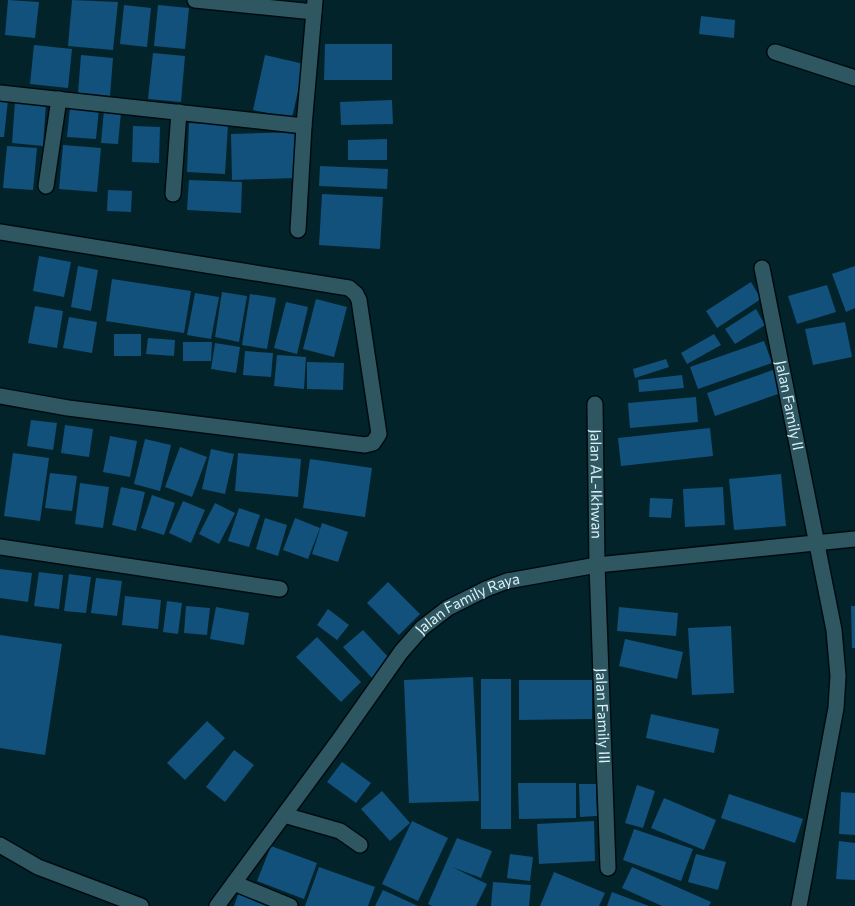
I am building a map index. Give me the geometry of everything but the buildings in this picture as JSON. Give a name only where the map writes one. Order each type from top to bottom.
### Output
[{"type":"street","points":[[195,0],[314,6],[298,230]]},
{"type":"street","points":[[775,52],[855,78]]},
{"type":"street","points":[[0,92],[304,126]]},
{"type":"street","points":[[46,186],[59,99]]},
{"type":"street","points":[[173,194],[179,112]]},
{"type":"street","points":[[0,237],[349,288],[356,294],[359,300],[379,434],[374,443],[365,444],[68,408],[0,396]]},
{"type":"street","name":"Jalan Family II","points":[[762,268],[818,543],[834,630],[838,676],[836,708],[799,906]]},
{"type":"street","name":"Jalan AL-Ikhwan","points":[[595,404],[597,565]]},
{"type":"street","name":"Jalan Family Raya","points":[[217,906],[401,652],[422,628],[448,608],[486,588],[507,582],[597,565],[855,539]]},
{"type":"street","points":[[0,547],[280,588]]},
{"type":"street","name":"Jalan Family III","points":[[597,565],[608,868]]},
{"type":"street","points":[[284,815],[340,831],[360,844]]},
{"type":"street","points":[[0,845],[38,867],[141,906]]},
{"type":"street","points":[[234,883],[290,906]]}]
